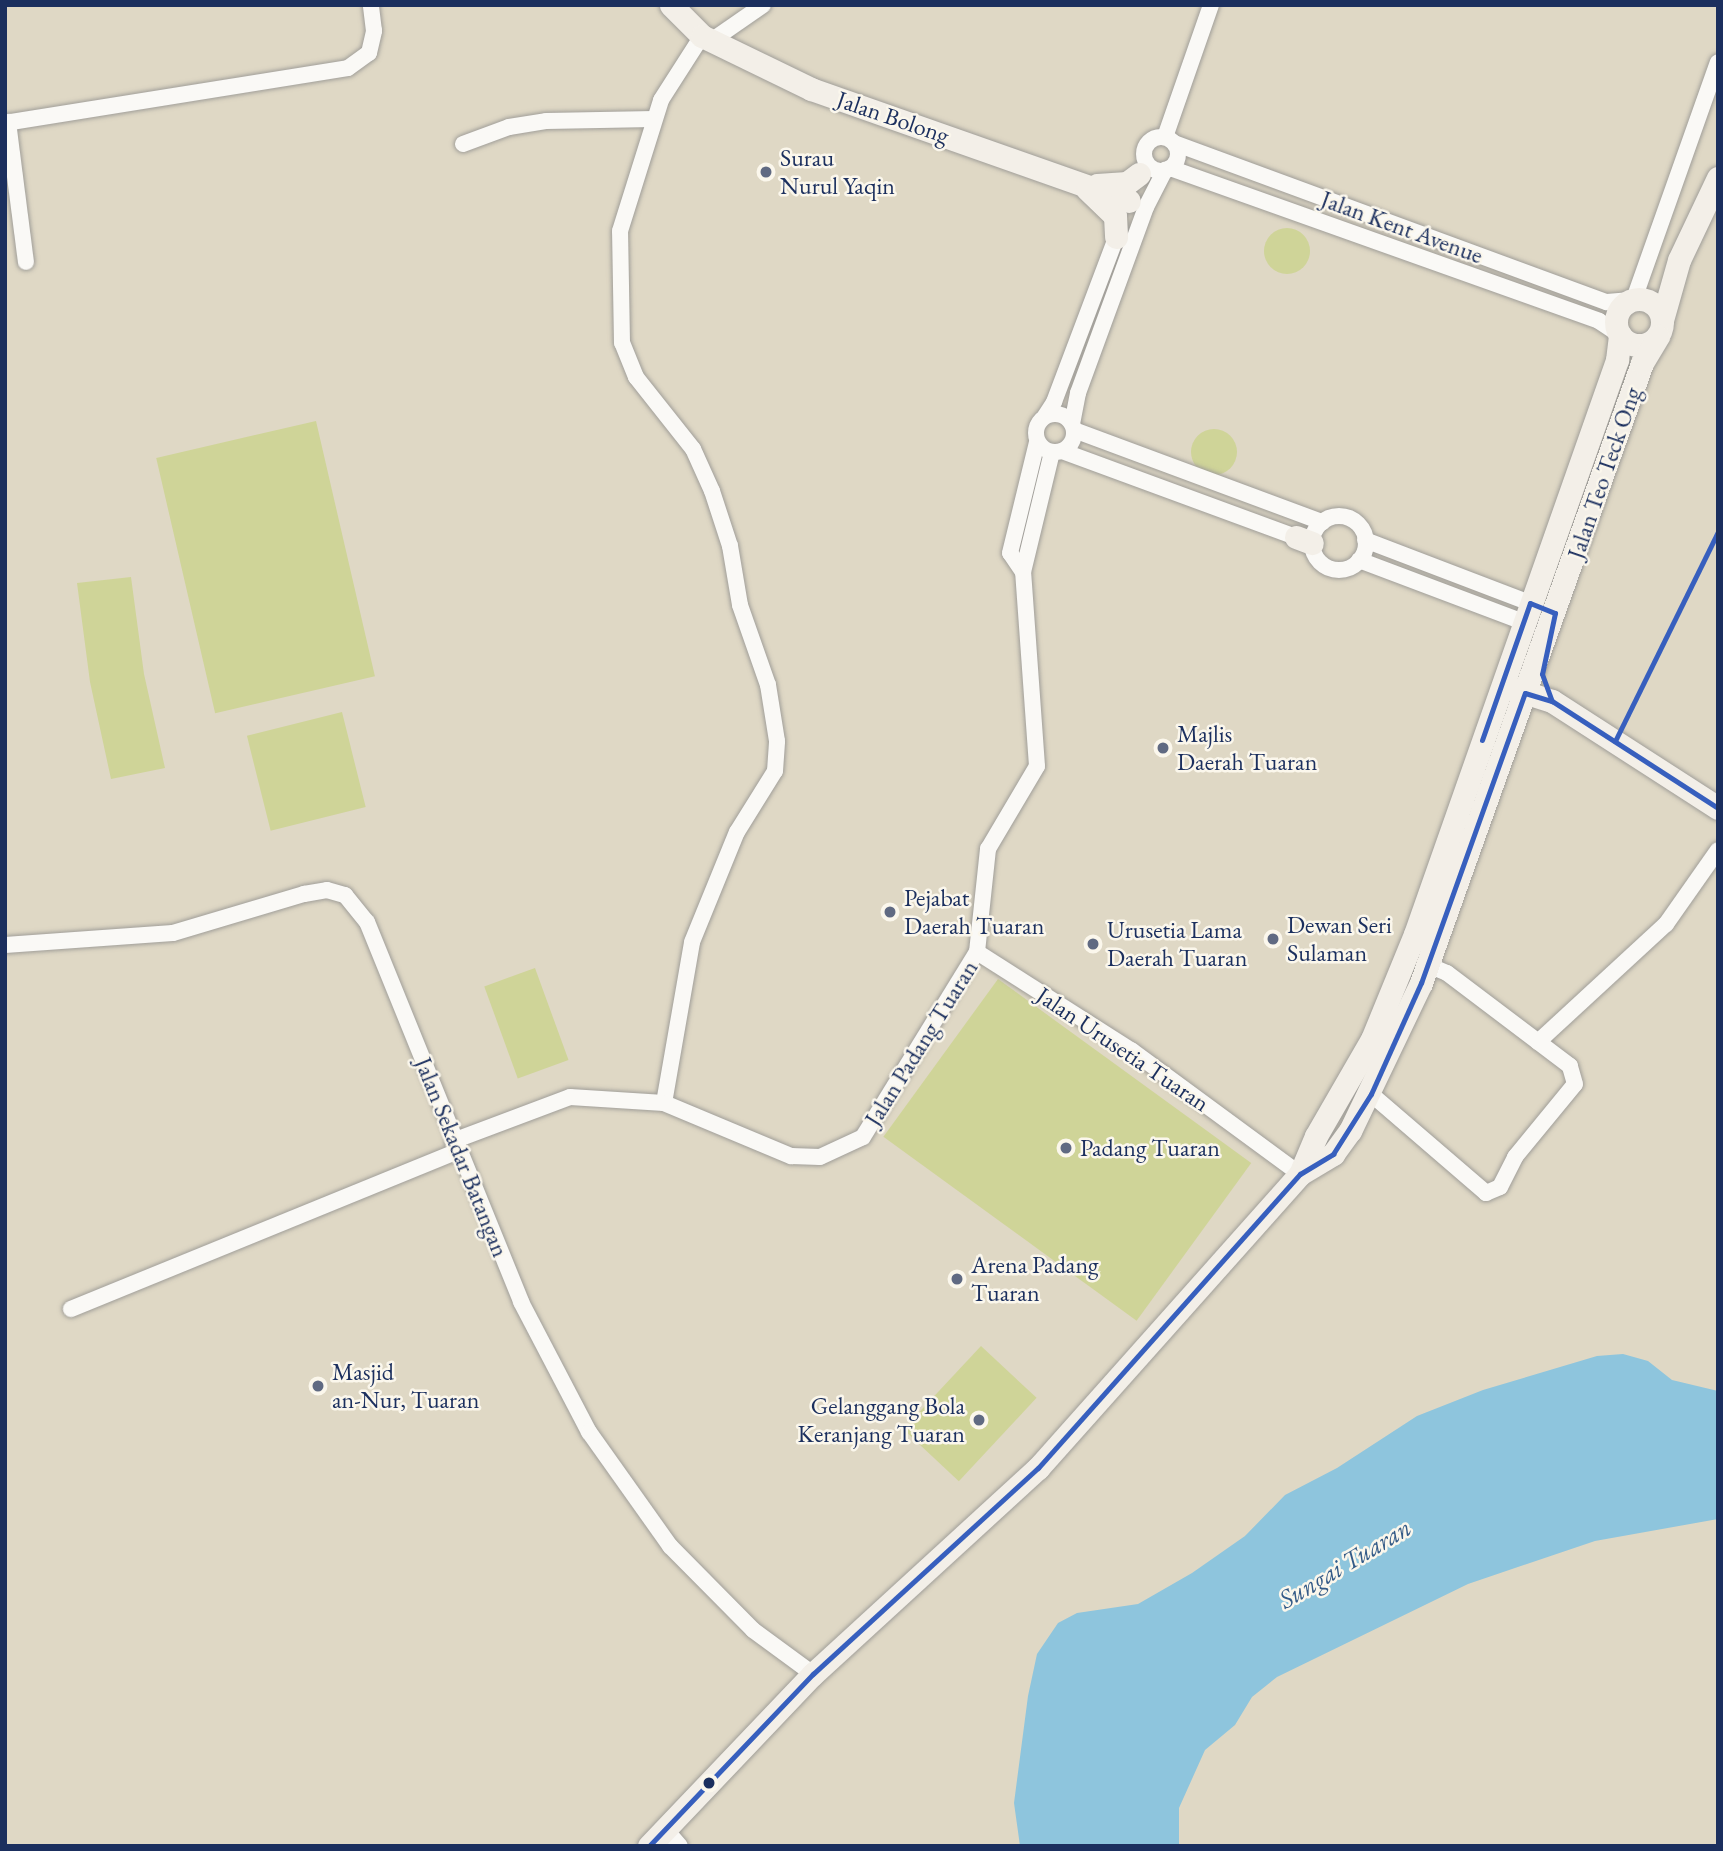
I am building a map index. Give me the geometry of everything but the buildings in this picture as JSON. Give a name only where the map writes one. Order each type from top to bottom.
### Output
[{"type":"street","points":[[26,262],[7,123],[348,68],[369,53],[374,31],[371,5]]},
{"type":"street","name":"Jalan Bolong","points":[[671,5],[707,39],[811,89],[1080,181],[1138,204]]},
{"type":"street","points":[[664,1102],[692,942],[737,832],[775,771],[777,741],[768,685],[740,605],[730,547],[712,491],[693,449],[636,377],[622,343],[620,231],[661,100],[707,39],[763,5]]},
{"type":"street","points":[[1211,5],[1170,140],[1177,159],[1138,204],[1116,237],[1054,402],[1035,430],[1037,442],[1057,451],[1310,534],[1348,518],[1361,528],[1365,540],[1359,560],[1350,568],[1332,569],[1317,559],[1310,534]]},
{"type":"street","points":[[1636,300],[1718,62]]},
{"type":"street","points":[[463,144],[509,127],[546,121],[654,119]]},
{"type":"street","points":[[1057,451],[1071,442],[1078,393],[1138,204],[1142,166],[1149,141],[1170,140]]},
{"type":"street","name":"Jalan Kent Avenue","points":[[1170,140],[1606,302],[1636,300]]},
{"type":"street","points":[[1080,181],[1111,187],[1127,183],[1142,166]]},
{"type":"street","name":"Jalan Kent Avenue","points":[[1142,166],[1168,169],[1599,321],[1620,335]]},
{"type":"street","points":[[1636,300],[1657,307],[1660,328],[1641,346],[1620,335],[1616,318],[1679,260],[1718,178]]},
{"type":"street","points":[[1080,181],[1115,216],[1116,237]]},
{"type":"street","name":"Jalan Teo Teck Ong","points":[[1554,617],[1642,363],[1660,328],[1679,260]]},
{"type":"street","name":"Jalan Teo Teck Ong","points":[[1300,1174],[1316,1136],[1372,1039],[1403,965],[1617,360],[1620,335]]},
{"type":"street","points":[[1045,416],[1057,413],[1073,427],[1310,534]]},
{"type":"street","name":"Jalan Padang Tuaran","points":[[1023,572],[1010,553],[1037,442]]},
{"type":"street","name":"Jalan Padang Tuaran","points":[[71,1309],[456,1146],[559,1098],[664,1102],[791,1156],[820,1157],[863,1137],[977,952],[988,849],[1037,766],[1023,572],[1057,451]]},
{"type":"street","points":[[1365,540],[1526,612]]},
{"type":"street","points":[[1359,560],[1526,612],[1554,617]]},
{"type":"street","points":[[665,1840],[813,1674],[1038,1468],[1300,1174],[1333,1154],[1371,1094],[1428,965],[1554,617]]},
{"type":"street","points":[[1552,701],[1542,674],[1554,617]]},
{"type":"street","points":[[1502,684],[1552,701],[1718,808]]},
{"type":"street","points":[[1538,1042],[1666,924],[1718,850]]},
{"type":"street","name":"Jalan Sekadar Batangan","points":[[5,945],[173,933],[304,894],[327,890],[345,895],[367,922],[521,1302],[589,1432],[670,1546],[753,1630],[813,1674]]},
{"type":"street","name":"Jalan Urusetia Tuaran","points":[[977,952],[1131,1050],[1300,1174]]},
{"type":"street","points":[[1371,1094],[1478,1191],[1494,1192],[1515,1157],[1575,1084],[1570,1066],[1447,973],[1428,965]]},
{"type":"green space","points":[[1287,228],[1303,235],[1310,251],[1303,267],[1287,274],[1271,267],[1264,251],[1271,235]]},
{"type":"green space","points":[[316,421],[375,676],[215,713],[156,458]]},
{"type":"green space","points":[[1214,429],[1231,435],[1237,452],[1231,469],[1214,475],[1197,469],[1191,452],[1197,435]]},
{"type":"green space","points":[[131,577],[144,674],[165,768],[111,779],[90,682],[77,583]]},
{"type":"green space","points":[[342,712],[366,807],[271,831],[247,736]]},
{"type":"green space","points":[[535,968],[569,1060],[518,1079],[484,986]]},
{"type":"green space","name":"Padang Tuaran","points":[[998,979],[1251,1163],[1137,1321],[883,1137]]},
{"type":"green space","points":[[981,1346],[1037,1398],[959,1481],[903,1429]]},
{"type":"water","name":"Sungai Tuaran","points":[[1623,1354],[1648,1361],[1672,1380],[1718,1391],[1718,1519],[1595,1541],[1468,1584],[1277,1677],[1252,1697],[1235,1725],[1205,1750],[1179,1808],[1179,1846],[1020,1846],[1014,1803],[1028,1696],[1037,1654],[1058,1623],[1077,1613],[1138,1604],[1192,1573],[1245,1536],[1285,1495],[1337,1468],[1417,1416],[1483,1390],[1597,1356]]},
{"type":"transit line","points":[[1615,741],[1718,532]]},
{"type":"transit line","points":[[1482,740],[1530,603],[1555,613],[1542,674],[1552,701]]},
{"type":"transit line","points":[[649,1846],[813,1674],[1038,1468],[1300,1174],[1333,1154],[1371,1094],[1421,983],[1525,693],[1552,701],[1718,808]]},
{"type":"place","name":"Surau Nurul Yaqin","points":[[766,172]]},
{"type":"place","name":"Majlis Daerah Tuaran","points":[[1163,748]]},
{"type":"place","name":"Pejabat Daerah Tuaran","points":[[890,912]]},
{"type":"place","name":"Dewan Seri Sulaman","points":[[1273,939]]},
{"type":"place","name":"Urusetia Lama Daerah Tuaran","points":[[1093,944]]},
{"type":"place","name":"Padang Tuaran","points":[[1066,1148]]},
{"type":"place","name":"Arena Padang Tuaran","points":[[957,1279]]},
{"type":"place","name":"Masjid an-Nur, Tuaran","points":[[318,1386]]},
{"type":"place","name":"Gelanggang Bola Keranjang Tuaran","points":[[979,1420]]}]
